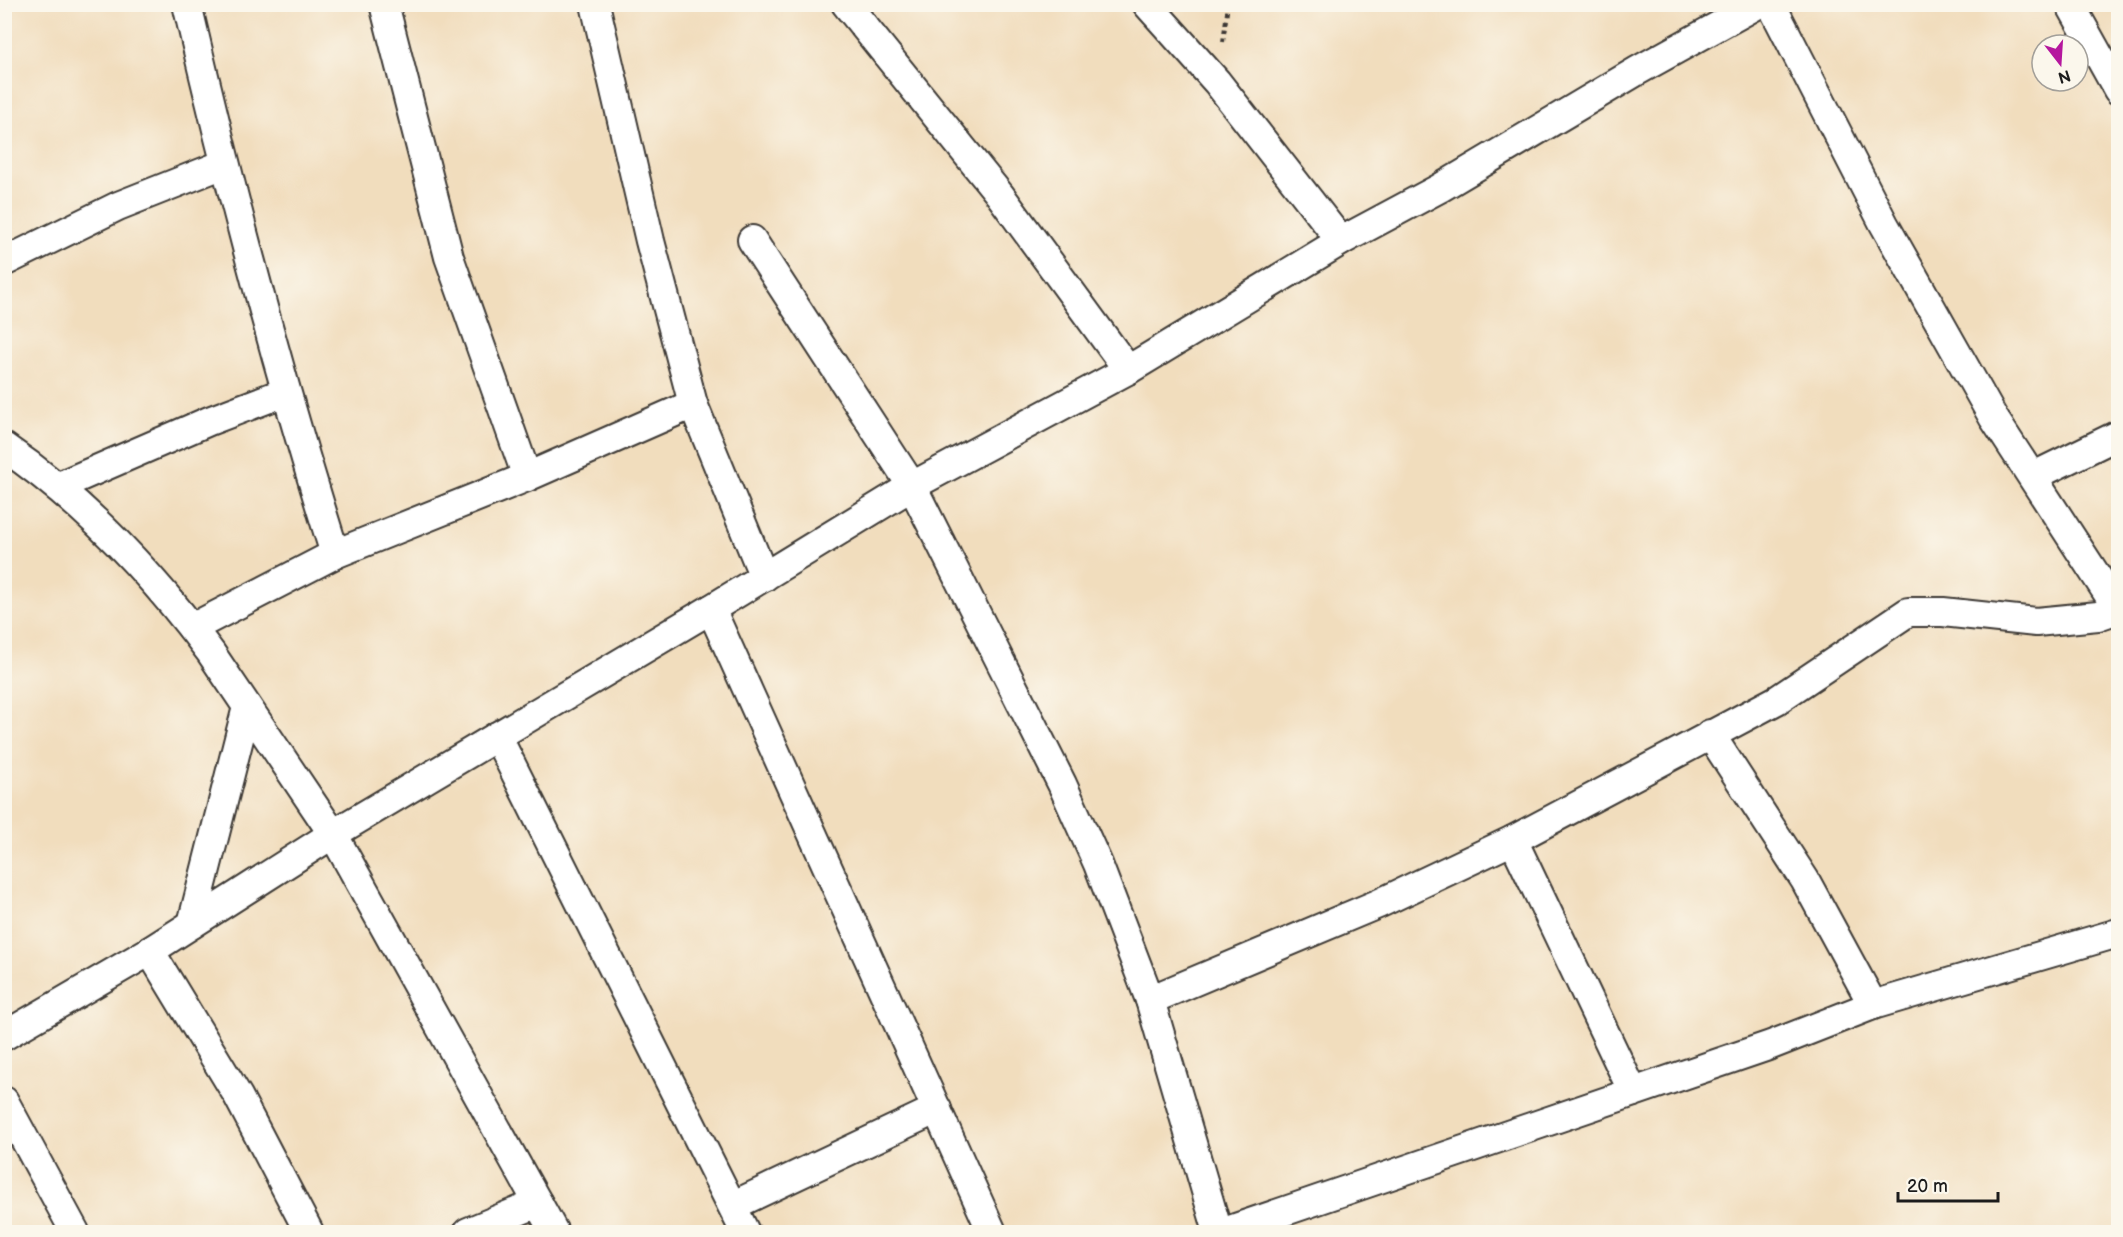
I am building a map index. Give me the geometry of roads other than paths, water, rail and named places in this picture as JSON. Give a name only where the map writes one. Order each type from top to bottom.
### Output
[{"type":"street","points":[[187,4],[224,164],[285,392],[335,554]]},
{"type":"street","points":[[384,4],[449,257],[527,477]]},
{"type":"street","points":[[595,4],[650,241],[693,404],[764,577]]},
{"type":"street","points":[[846,4],[1000,195],[1128,369]]},
{"type":"street","points":[[1147,4],[1217,82],[1341,241]]},
{"type":"street","points":[[4,1036],[150,951],[333,834],[711,609],[912,486],[1128,369],[1341,241],[1440,188],[1637,71],[1758,4]]},
{"type":"street","points":[[1150,1000],[1378,904],[1513,840],[1777,700],[1908,612],[1943,612],[2036,622],[2098,616],[2118,609],[2034,476],[1993,417],[1884,224],[1771,4]]},
{"type":"street","points":[[2070,4],[2118,90]]},
{"type":"street","points":[[4,262],[118,206],[224,164]]},
{"type":"street","points":[[753,240],[912,486],[1062,784],[1098,864],[1150,1000],[1218,1233]]},
{"type":"street","points":[[59,486],[188,429],[285,392]]},
{"type":"street","points":[[192,628],[335,554],[527,477],[693,404]]},
{"type":"street","points":[[2034,476],[2118,435]]},
{"type":"street","points":[[4,447],[59,486],[110,534],[192,628],[333,834],[554,1233]]},
{"type":"street","points":[[711,609],[992,1233]]},
{"type":"street","points":[[192,924],[247,707]]},
{"type":"street","points":[[1710,734],[1805,880],[1873,1005]]},
{"type":"street","points":[[497,736],[734,1205],[746,1233]]},
{"type":"street","points":[[1513,840],[1633,1092]]},
{"type":"street","points":[[1224,1233],[1771,1045],[1873,1005],[2118,933]]},
{"type":"street","points":[[150,951],[238,1096],[309,1233]]},
{"type":"street","points":[[4,1101],[75,1233]]},
{"type":"street","points":[[734,1205],[938,1109]]},
{"type":"street","points":[[468,1233],[538,1203]]}]
